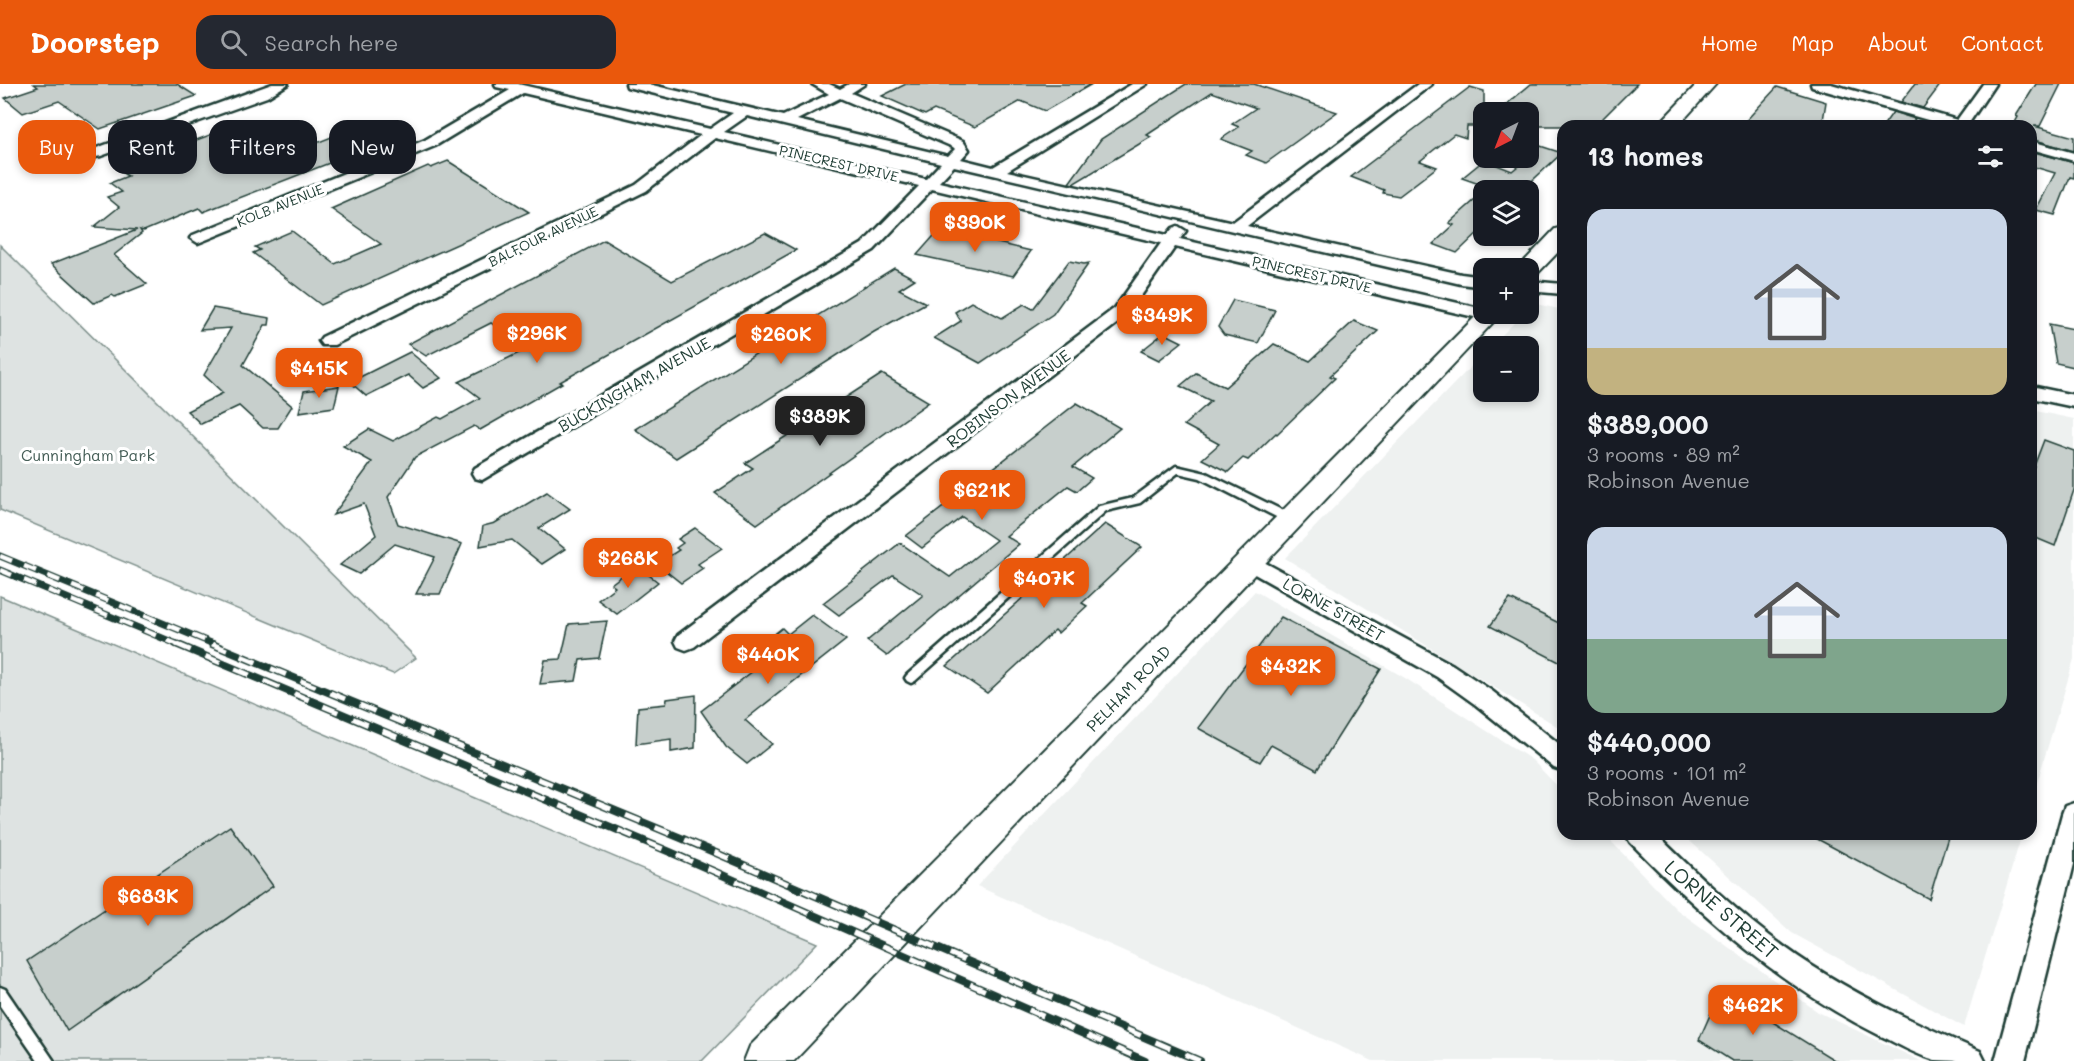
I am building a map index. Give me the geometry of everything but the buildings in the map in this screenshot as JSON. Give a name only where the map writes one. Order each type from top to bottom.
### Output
[{"type":"main road","points":[[1673,120],[1707,84]]},
{"type":"main road","points":[[1539,259],[1557,240]]},
{"type":"main road","name":"PELHAM ROAD","points":[[765,1061],[1478,324]]},
{"type":"street","points":[[96,153],[262,94],[282,84]]},
{"type":"street","name":"PINECREST DRIVE","points":[[501,84],[1473,311]]},
{"type":"street","name":"PINECREST DRIVE","points":[[632,84],[995,172],[1473,281]]},
{"type":"street","points":[[818,84],[958,144],[962,150],[952,161]]},
{"type":"street","points":[[786,120],[859,84]]},
{"type":"street","points":[[995,172],[1141,84]]},
{"type":"street","points":[[1236,228],[1426,84]]},
{"type":"street","points":[[1816,84],[1941,120]]},
{"type":"street","points":[[1966,120],[1989,84]]},
{"type":"street","name":"KOLB AVENUE","points":[[198,238],[430,143],[521,89]]},
{"type":"street","name":"BALFOUR AVENUE","points":[[328,341],[641,188],[711,133],[746,110]]},
{"type":"street","points":[[2037,147],[2074,157]]},
{"type":"street","name":"BUCKINGHAM AVENUE","points":[[482,473],[868,247],[952,161]]},
{"type":"street","name":"ROBINSON AVENUE","points":[[686,641],[1122,312],[1188,217]]},
{"type":"street","name":"PINECREST DRIVE","points":[[1387,291],[1402,266]]},
{"type":"street","points":[[1539,287],[1557,288]]},
{"type":"street","points":[[2037,393],[2074,401]]},
{"type":"street","name":"LORNE STREET","points":[[1249,562],[1445,671],[1557,752]]},
{"type":"street","points":[[2010,1061],[2074,814]]},
{"type":"street","name":"LORNE STREET","points":[[1645,840],[1704,898],[1796,970],[1840,999],[1970,1061]]},
{"type":"lane","points":[[910,678],[1102,508],[1136,501],[1176,469],[1203,475],[1291,519]]},
{"type":"lane","points":[[0,994],[47,1061]]},
{"type":"shaded area","points":[[1539,304],[1557,309],[1557,726],[1285,558],[1473,364],[1473,402],[1539,402],[1539,336],[1501,336],[1513,324],[1539,324]]},
{"type":"shaded area","points":[[2037,411],[2074,419],[2074,659],[2037,783]]},
{"type":"shaded area","points":[[1255,591],[1405,678],[1532,760],[1557,786],[1557,840],[1610,840],[1676,909],[1818,1012],[1921,1061],[1373,1061],[977,886]]},
{"type":"shaded area","points":[[1689,840],[2020,840],[1964,1027],[1792,933]]},
{"type":"green space","name":"Cunningham Park","points":[[0,245],[416,658],[393,674],[0,510]]},
{"type":"green space","points":[[0,596],[817,943],[702,1061],[0,1061]]},
{"type":"railway","points":[[0,556],[216,645]]},
{"type":"railway","points":[[0,570],[179,645]]},
{"type":"railway","points":[[176,644],[670,852],[1145,1061]]},
{"type":"railway","points":[[212,644],[681,838],[1200,1061]]}]
